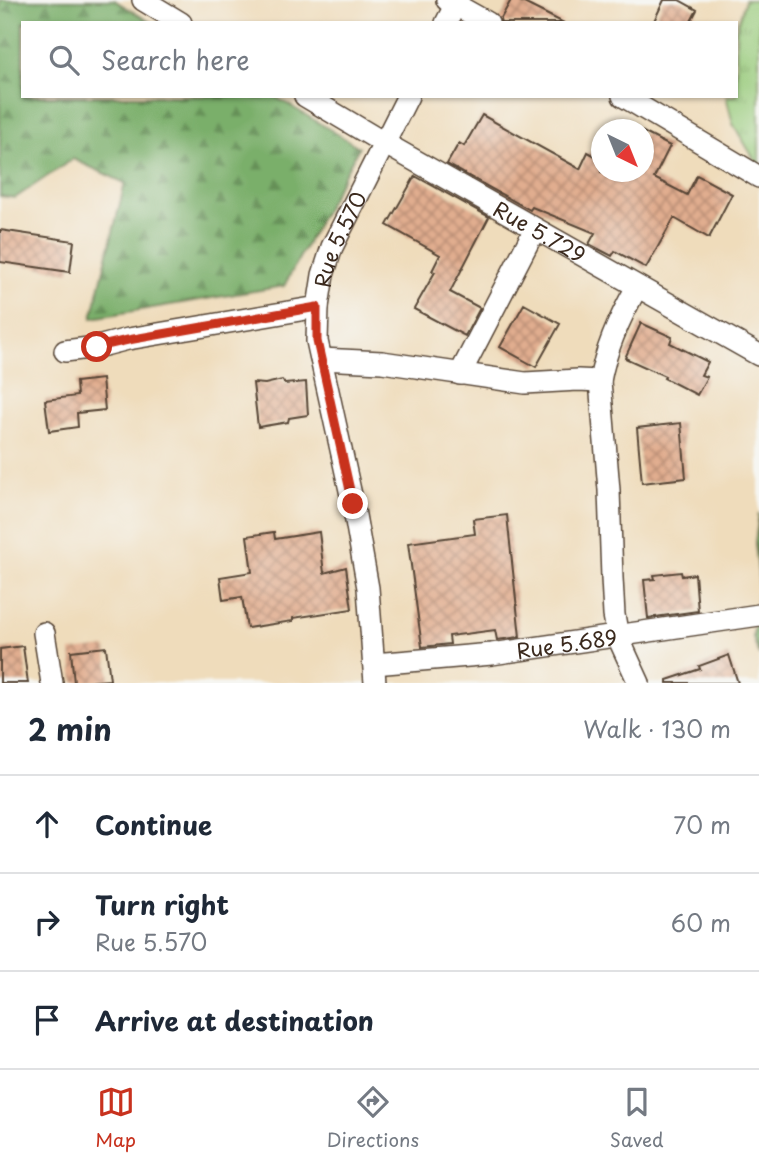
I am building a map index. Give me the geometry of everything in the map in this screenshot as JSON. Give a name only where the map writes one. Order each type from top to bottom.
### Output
[{"type":"street","points":[[143,0],[178,21]]},
{"type":"street","points":[[452,7],[484,21]]},
{"type":"street","name":"Rue 5.729","points":[[308,98],[759,355]]},
{"type":"street","name":"Rue 5.570","points":[[374,673],[368,588],[353,504],[317,341],[317,307],[332,247],[407,98]]},
{"type":"street","points":[[626,98],[759,177]]},
{"type":"street","points":[[460,374],[535,229]]},
{"type":"street","points":[[637,287],[612,336],[600,381],[618,637],[639,683]]},
{"type":"street","points":[[65,351],[317,307]]},
{"type":"street","points":[[321,359],[382,362],[525,383],[600,381]]},
{"type":"street","name":"Rue 5.689","points":[[374,673],[759,615]]},
{"type":"street","points":[[44,634],[52,683]]},
{"type":"green space","points":[[0,0],[114,0],[149,21],[21,21],[21,98],[277,98],[359,147],[284,286],[92,318],[125,183],[73,159],[15,198],[0,196]]},
{"type":"green space","points":[[745,0],[759,0],[759,167],[733,124],[726,98],[738,98],[738,23]]},
{"type":"green space","points":[[759,513],[759,581],[755,543]]},
{"type":"green space","points":[[759,581],[759,656],[753,637]]},
{"type":"building","points":[[511,0],[518,0],[560,21],[500,21]]},
{"type":"building","points":[[664,0],[679,0],[697,10],[691,21],[654,21]]},
{"type":"building","points":[[482,115],[580,169],[588,152],[591,154],[591,182],[654,182],[654,178],[687,195],[697,175],[732,194],[709,238],[674,218],[646,268],[615,251],[612,256],[589,244],[595,233],[532,207],[530,210],[447,164],[459,143],[464,146]]},
{"type":"building","points":[[654,138],[670,146],[654,178]]},
{"type":"building","points":[[415,176],[489,217],[450,292],[480,308],[465,336],[414,309],[435,272],[432,271],[440,255],[387,225]]},
{"type":"building","points":[[0,230],[74,241],[70,272],[0,262]]},
{"type":"building","points":[[524,304],[560,324],[536,367],[500,347]]},
{"type":"building","points":[[641,323],[672,337],[670,343],[708,362],[701,375],[707,377],[697,395],[664,378],[665,376],[625,358]]},
{"type":"building","points":[[102,379],[105,410],[77,413],[78,427],[49,431],[45,400],[77,396],[76,382]]},
{"type":"building","points":[[282,380],[285,384],[306,382],[308,415],[289,418],[288,422],[258,427],[253,383],[265,384]]},
{"type":"building","points":[[681,423],[686,478],[642,483],[637,428]]},
{"type":"building","points":[[507,515],[520,637],[497,640],[495,630],[449,636],[450,644],[422,647],[408,543],[475,534],[473,519]]},
{"type":"building","points":[[274,532],[275,539],[319,532],[324,573],[346,567],[352,609],[247,628],[242,597],[223,600],[220,577],[252,572],[247,536]]},
{"type":"building","points":[[681,572],[682,576],[695,574],[698,611],[648,618],[644,580],[655,579],[654,575]]},
{"type":"building","points":[[23,646],[28,683],[0,683],[0,649]]},
{"type":"building","points":[[106,647],[110,680],[74,683],[71,651]]},
{"type":"building","points":[[729,655],[738,683],[667,683],[667,680],[700,669],[699,666]]},
{"type":"route","points":[[97,347],[317,307],[317,341],[353,504]]}]
